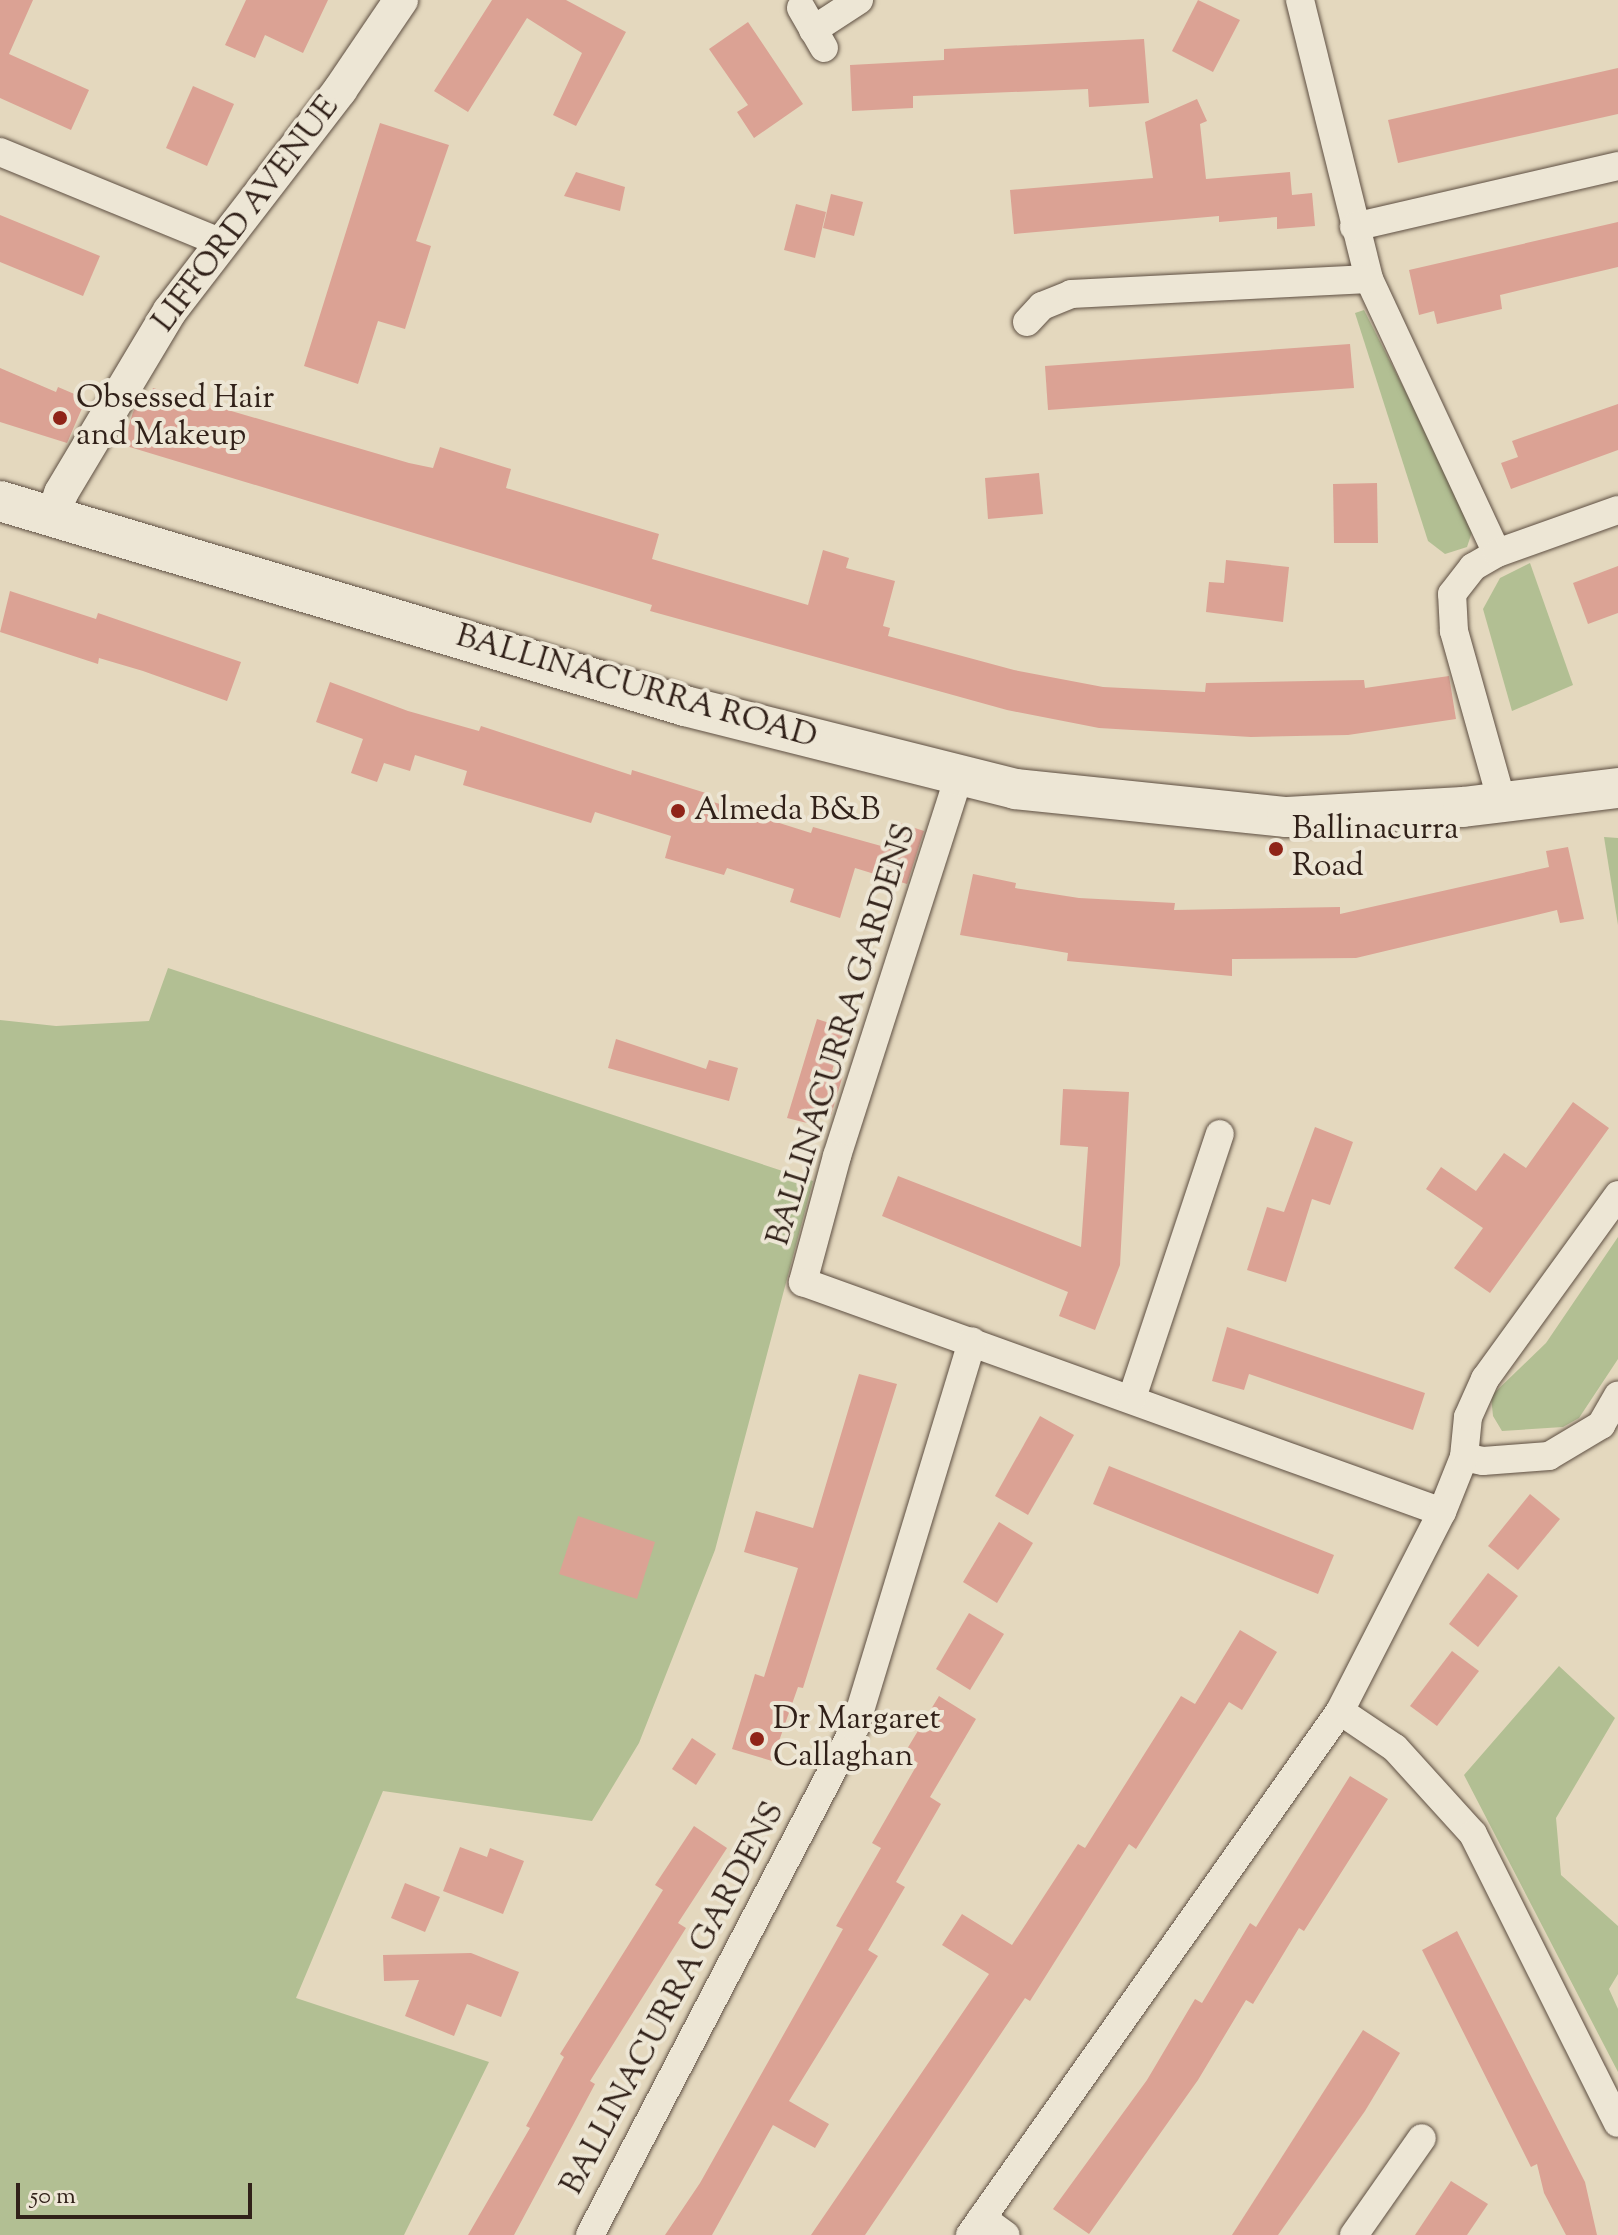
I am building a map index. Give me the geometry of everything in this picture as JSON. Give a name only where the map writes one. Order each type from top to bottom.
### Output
[{"type":"main road","name":"BALLINACURRA ROAD","points":[[0,501],[685,706],[959,776],[1073,797],[1287,817],[1502,802],[1618,788]]},
{"type":"street","name":"LIFFORD AVENUE","points":[[52,517],[61,493],[170,311],[219,242],[340,90],[401,0]]},
{"type":"street","points":[[813,29],[859,0]]},
{"type":"street","points":[[1300,0],[1369,279],[1497,553]]},
{"type":"street","points":[[0,152],[219,242]]},
{"type":"street","points":[[1354,227],[1618,166]]},
{"type":"street","points":[[1027,322],[1042,306],[1071,294],[1369,279]]},
{"type":"street","points":[[1502,802],[1449,609],[1460,579],[1497,553],[1618,510]]},
{"type":"street","name":"BALLINACURRA GARDENS","points":[[959,776],[837,1156],[803,1282],[1442,1512]]},
{"type":"street","points":[[1132,1398],[1220,1134]]},
{"type":"street","points":[[1005,2235],[976,2226],[1340,1711],[1442,1512],[1464,1457],[1468,1417],[1485,1379],[1618,1195]]},
{"type":"street","name":"BALLINACURRA GARDENS","points":[[590,2235],[855,1727],[972,1341]]},
{"type":"street","points":[[1464,1457],[1483,1461],[1549,1456],[1601,1425],[1618,1395]]},
{"type":"street","points":[[1340,1711],[1395,1748],[1473,1834],[1618,2123]]},
{"type":"street","points":[[1354,2235],[1422,2138]]},
{"type":"green space","points":[[1364,310],[1474,526],[1467,547],[1445,554],[1428,541],[1355,313]]},
{"type":"green space","points":[[1530,563],[1573,685],[1512,711],[1483,609],[1500,578]]},
{"type":"green space","points":[[1604,837],[1618,838],[1618,925]]},
{"type":"green space","points":[[168,968],[813,1181],[715,1550],[639,1743],[592,1821],[383,1791],[296,1998],[489,2062],[404,2235],[0,2235],[0,1020],[56,1026],[149,1021]]},
{"type":"green space","points":[[1618,1237],[1618,1359],[1579,1418],[1563,1427],[1502,1431],[1493,1416],[1491,1396],[1546,1343]]},
{"type":"green space","points":[[1559,1666],[1615,1718],[1556,1818],[1561,1875],[1618,1926],[1618,1974],[1609,1989],[1618,2009],[1618,2072],[1464,1775]]},
{"type":"building","points":[[0,0],[33,0],[9,54],[89,90],[71,130],[0,98]]},
{"type":"building","points":[[246,0],[328,0],[303,53],[265,35],[255,58],[225,45]]},
{"type":"building","points":[[492,0],[566,0],[626,32],[576,126],[553,115],[582,53],[527,18],[468,112],[434,91]]},
{"type":"building","points":[[1198,0],[1240,20],[1213,72],[1172,51]]},
{"type":"building","points":[[748,22],[803,104],[754,138],[737,112],[748,105],[709,49]]},
{"type":"building","points":[[1144,39],[1149,103],[1089,107],[1088,89],[913,96],[913,108],[852,111],[850,65],[944,60],[944,49]]},
{"type":"building","points":[[1618,68],[1618,114],[1398,163],[1388,120]]},
{"type":"building","points":[[193,86],[234,104],[207,166],[166,148]]},
{"type":"building","points":[[1197,99],[1207,121],[1200,124],[1206,179],[1290,172],[1292,195],[1312,193],[1315,226],[1277,229],[1277,217],[1219,222],[1219,216],[1014,234],[1010,190],[1153,178],[1145,122]]},
{"type":"building","points":[[380,123],[449,145],[416,241],[431,246],[405,329],[378,321],[358,384],[304,366]]},
{"type":"building","points":[[576,172],[625,187],[620,211],[564,196]]},
{"type":"building","points":[[831,194],[863,202],[854,236],[823,228]]},
{"type":"building","points":[[796,204],[826,212],[815,258],[784,250]]},
{"type":"building","points":[[0,215],[100,256],[83,296],[0,262]]},
{"type":"building","points":[[1618,222],[1618,267],[1500,295],[1502,309],[1437,324],[1434,311],[1419,315],[1409,270]]},
{"type":"building","points":[[1350,344],[1354,388],[1048,410],[1045,366]]},
{"type":"building","points":[[0,368],[56,392],[58,387],[86,399],[67,443],[0,422]]},
{"type":"building","points":[[153,388],[409,463],[433,468],[440,447],[511,469],[506,488],[659,534],[652,559],[808,605],[823,550],[849,558],[846,568],[895,581],[883,626],[890,628],[888,636],[1014,670],[1103,687],[1205,692],[1206,683],[1364,680],[1365,688],[1449,676],[1456,719],[1348,735],[1251,737],[1099,728],[1007,710],[650,611],[652,605],[123,445],[133,412],[142,397],[149,400]]},
{"type":"building","points":[[1618,404],[1618,450],[1511,489],[1501,463],[1518,457],[1512,441]]},
{"type":"building","points":[[1039,473],[1043,514],[988,519],[985,478]]},
{"type":"building","points":[[1377,483],[1378,543],[1334,543],[1333,484]]},
{"type":"building","points":[[1226,560],[1289,567],[1283,622],[1206,612],[1209,582],[1224,583]]},
{"type":"building","points":[[1618,566],[1618,613],[1588,624],[1573,583]]},
{"type":"building","points":[[10,591],[96,619],[98,613],[241,662],[227,701],[143,671],[99,658],[98,664],[0,632]]},
{"type":"building","points":[[330,682],[408,711],[479,731],[481,726],[631,775],[632,770],[709,794],[707,800],[811,833],[813,827],[892,849],[900,823],[924,831],[907,884],[855,868],[840,918],[790,902],[794,889],[727,868],[724,875],[665,858],[671,836],[595,812],[591,823],[463,785],[467,771],[415,755],[410,771],[384,763],[377,782],[351,773],[363,739],[316,722]]},
{"type":"building","points":[[1568,847],[1584,919],[1560,923],[1557,910],[1356,958],[1232,959],[1232,976],[1067,961],[1068,953],[960,935],[973,874],[1016,883],[1015,888],[1079,898],[1175,903],[1174,910],[1340,907],[1340,914],[1549,867],[1546,851]]},
{"type":"building","points":[[817,1019],[845,1028],[832,1071],[843,1075],[831,1115],[807,1123],[787,1118]]},
{"type":"building","points":[[616,1039],[706,1069],[709,1060],[738,1068],[729,1101],[608,1068]]},
{"type":"building","points":[[1063,1089],[1129,1092],[1120,1265],[1095,1330],[1059,1316],[1068,1292],[882,1216],[898,1176],[1081,1247],[1088,1147],[1060,1145]]},
{"type":"building","points":[[1573,1102],[1609,1128],[1490,1293],[1454,1268],[1483,1228],[1426,1189],[1441,1167],[1476,1191],[1504,1153],[1526,1168]]},
{"type":"building","points":[[1315,1127],[1353,1142],[1330,1205],[1312,1199],[1286,1282],[1247,1270],[1267,1207],[1284,1212]]},
{"type":"building","points":[[1227,1327],[1425,1393],[1413,1430],[1249,1374],[1244,1390],[1212,1381]]},
{"type":"building","points":[[859,1374],[897,1384],[803,1688],[798,1687],[772,1761],[732,1749],[755,1674],[764,1677],[798,1568],[744,1552],[756,1511],[813,1528]]},
{"type":"building","points":[[1040,1416],[1074,1435],[1028,1515],[995,1496]]},
{"type":"building","points":[[1109,1466],[1334,1555],[1318,1594],[1093,1504]]},
{"type":"building","points":[[1530,1494],[1560,1519],[1518,1570],[1488,1546]]},
{"type":"building","points":[[578,1516],[655,1542],[637,1599],[559,1574]]},
{"type":"building","points":[[999,1522],[1033,1543],[997,1603],[963,1582]]},
{"type":"building","points":[[1488,1573],[1518,1596],[1478,1647],[1449,1624]]},
{"type":"building","points":[[969,1613],[1004,1634],[970,1690],[936,1669]]},
{"type":"building","points":[[1240,1630],[1277,1652],[1242,1710],[1229,1702],[1136,1849],[1129,1844],[1030,2001],[1025,1998],[865,2235],[811,2235],[989,1974],[942,1945],[962,1914],[1012,1945],[1078,1844],[1085,1848],[1181,1696],[1195,1704]]},
{"type":"building","points":[[1452,1651],[1479,1671],[1437,1726],[1410,1706]]},
{"type":"building","points":[[939,1696],[976,1719],[930,1797],[941,1804],[896,1882],[905,1887],[868,1950],[878,1956],[789,2101],[829,2124],[815,2148],[773,2125],[712,2235],[665,2235],[700,2183],[843,1929],[836,1926],[881,1848],[872,1843],[918,1763],[904,1754]]},
{"type":"building","points":[[692,1738],[716,1754],[696,1785],[672,1769]]},
{"type":"building","points":[[1350,1776],[1388,1799],[1304,1931],[1299,1928],[1253,2004],[1246,2000],[1198,2080],[1089,2234],[1053,2209],[1147,2080],[1195,1999],[1202,2003],[1250,1923],[1256,1927]]},
{"type":"building","points":[[694,1826],[727,1848],[678,1923],[686,1928],[590,2081],[595,2084],[514,2235],[468,2235],[530,2128],[526,2126],[564,2057],[560,2054],[663,1890],[655,1885]]},
{"type":"building","points":[[460,1847],[487,1857],[490,1848],[524,1861],[503,1914],[443,1891]]},
{"type":"building","points":[[405,1883],[440,1897],[425,1932],[391,1918]]},
{"type":"building","points":[[1457,1931],[1585,2182],[1597,2235],[1566,2235],[1544,2193],[1537,2164],[1531,2167],[1422,1950]]},
{"type":"building","points":[[471,1953],[519,1972],[501,2017],[467,2004],[454,2036],[405,2016],[419,1980],[384,1981],[383,1955]]},
{"type":"building","points":[[1363,2030],[1400,2053],[1365,2111],[1278,2235],[1232,2235]]},
{"type":"building","points":[[1451,2181],[1488,2204],[1467,2235],[1415,2235]]},
{"type":"place","name":"Obsessed Hair and Makeup","points":[[60,418]]},
{"type":"place","name":"Almeda B&B","points":[[678,811]]},
{"type":"place","name":"Ballinacurra Road","points":[[1276,849]]},
{"type":"place","name":"Dr Margaret Callaghan","points":[[757,1739]]}]
